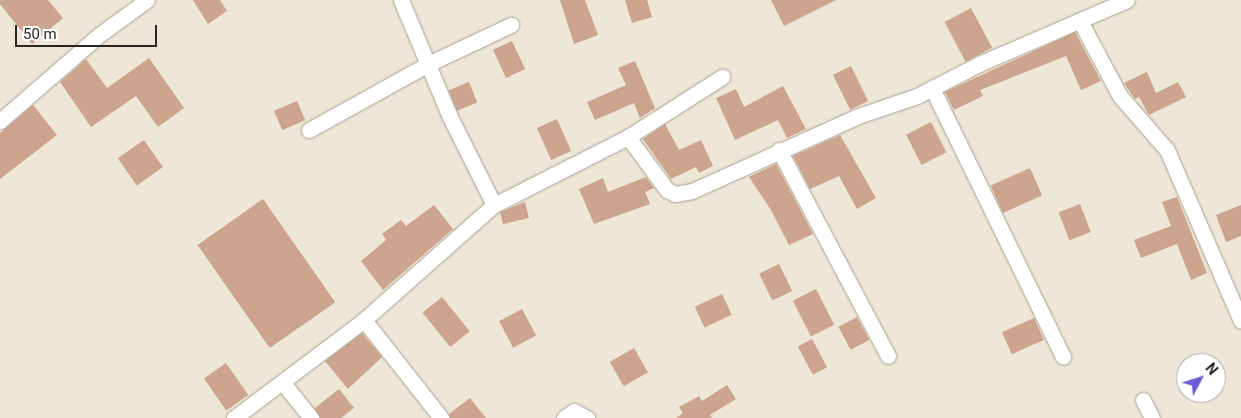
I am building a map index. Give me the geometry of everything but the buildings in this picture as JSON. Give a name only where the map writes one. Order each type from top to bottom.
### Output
[{"type":"street","points":[[0,121],[99,35],[147,0]]},
{"type":"street","points":[[401,0],[428,64],[494,205]]},
{"type":"street","points":[[628,137],[667,190],[675,194],[692,191],[779,150],[932,88],[1005,52],[1127,0]]},
{"type":"street","points":[[1080,21],[1120,96],[1167,150],[1241,321]]},
{"type":"street","points":[[309,130],[428,64],[512,25]]},
{"type":"street","points":[[234,418],[283,383],[364,320],[494,205],[628,137],[722,77]]},
{"type":"street","points":[[932,88],[1064,357]]},
{"type":"street","points":[[779,150],[888,356]]},
{"type":"street","points":[[364,320],[441,418]]},
{"type":"street","points":[[283,383],[311,418]]},
{"type":"street","points":[[1143,400],[1152,418]]},
{"type":"street","points":[[564,418],[574,411],[587,418]]}]
